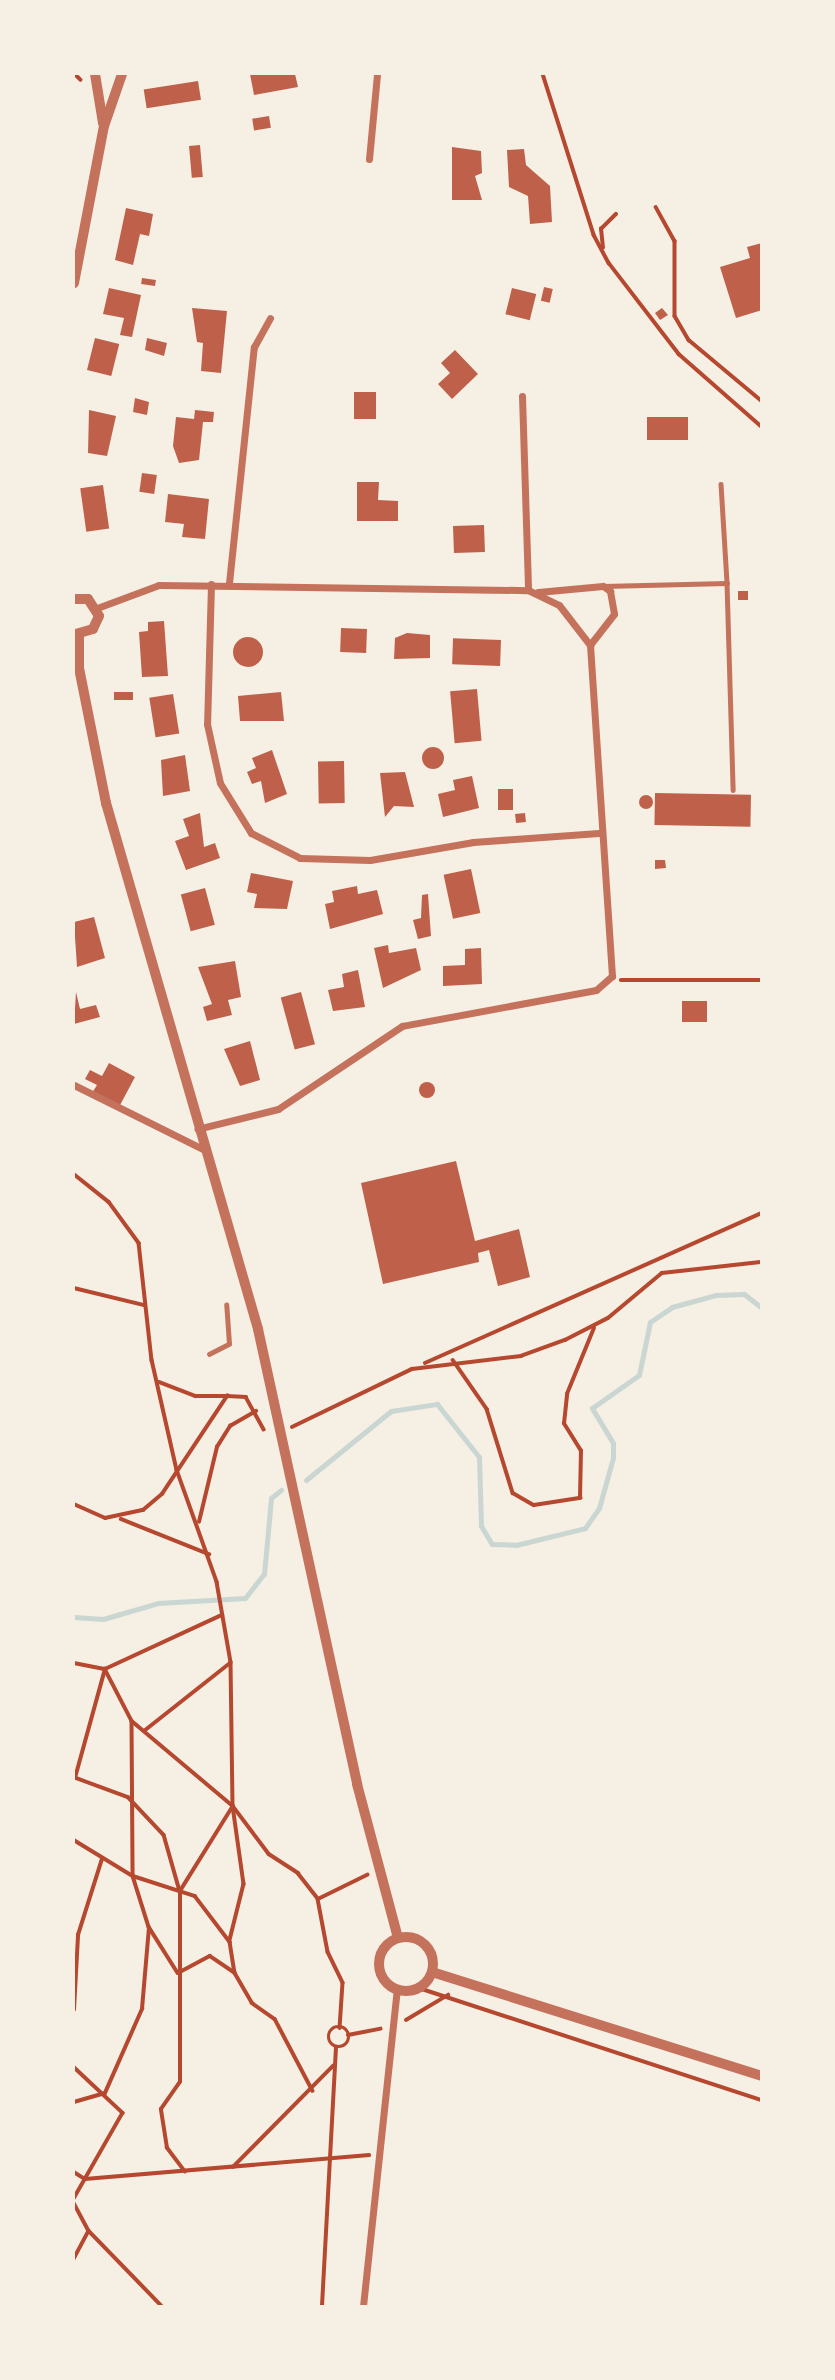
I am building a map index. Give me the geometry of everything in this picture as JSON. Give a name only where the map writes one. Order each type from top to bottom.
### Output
[{"type":"street","points":[[95,74],[104,126]]},
{"type":"street","points":[[74,283],[104,126],[121,74]]},
{"type":"street","points":[[369,159],[377,74]]},
{"type":"street","points":[[229,583],[254,347],[270,318]]},
{"type":"street","points":[[522,396],[528,590]]},
{"type":"street","points":[[74,597],[97,608],[159,585],[229,583],[537,592],[603,586],[616,603],[614,614],[590,645]]},
{"type":"street","points":[[211,584],[207,724],[220,783],[251,833],[300,858],[370,860],[473,842],[599,833]]},
{"type":"street","points":[[197,1129],[278,1109],[402,1026],[596,990],[611,976],[599,833],[590,645],[578,622],[537,592]]},
{"type":"street","points":[[97,608],[98,623],[76,634],[79,668],[106,803],[203,1149],[276,1430],[288,1459],[377,1870],[398,1938]]},
{"type":"street","points":[[74,1085],[203,1149]]},
{"type":"street","points":[[398,1938],[422,1942],[432,1955],[432,1972],[419,1988],[397,1990],[384,1979],[379,1963],[384,1947],[398,1938]]},
{"type":"street","points":[[432,1972],[761,2076]]},
{"type":"street","points":[[363,2306],[389,2028],[397,1990]]},
{"type":"lane","points":[[721,484],[727,583],[733,790]]},
{"type":"lane","points":[[603,586],[727,583]]},
{"type":"lane","points":[[209,1354],[229,1344],[226,1305]]},
{"type":"path","points":[[543,74],[603,250],[638,307],[679,354],[761,427]]},
{"type":"path","points":[[656,207],[675,241],[675,316],[689,340],[761,401]]},
{"type":"path","points":[[603,250],[601,229],[616,214]]},
{"type":"path","points":[[611,976],[627,983],[761,980]]},
{"type":"path","points":[[74,1174],[108,1202],[139,1243],[145,1305],[177,1470],[209,1553],[217,1582],[231,1662],[233,1806],[244,1884],[230,1942],[236,1973],[253,2003],[275,2019],[313,2091]]},
{"type":"path","points":[[158,1382],[195,1396],[242,1395],[276,1430],[761,1213]]},
{"type":"path","points":[[412,1369],[453,1360],[521,1356],[594,1328],[662,1273],[761,1262]]},
{"type":"path","points":[[74,1288],[145,1305]]},
{"type":"path","points":[[453,1360],[487,1409],[513,1493],[534,1505],[580,1498],[581,1451],[564,1424],[567,1394],[594,1328]]},
{"type":"path","points":[[119,1518],[151,1504],[227,1396]]},
{"type":"path","points":[[199,1524],[218,1447],[230,1426],[256,1410]]},
{"type":"path","points":[[74,1504],[119,1518],[209,1553]]},
{"type":"path","points":[[74,1663],[105,1669],[222,1615]]},
{"type":"path","points":[[144,1731],[231,1662]]},
{"type":"path","points":[[105,1669],[132,1721],[233,1806],[269,1854],[298,1873],[318,1899],[328,1952],[343,1983],[340,2028],[329,2037],[336,2047]]},
{"type":"path","points":[[105,1669],[74,1778],[128,1797],[164,1835],[180,1891],[180,2082],[161,2109],[167,2148],[185,2172]]},
{"type":"path","points":[[132,1721],[128,1797],[132,1876],[149,1927],[178,1972]]},
{"type":"path","points":[[180,1891],[233,1806]]},
{"type":"path","points":[[74,1847],[75,1841],[132,1876],[195,1896],[230,1942]]},
{"type":"path","points":[[74,2010],[78,1935],[102,1858]]},
{"type":"path","points":[[318,1899],[377,1870]]},
{"type":"path","points":[[105,2093],[142,2009],[149,1927]]},
{"type":"path","points":[[178,1972],[210,1956],[236,1973]]},
{"type":"path","points":[[419,1988],[450,1994],[462,2004],[761,2101]]},
{"type":"path","points":[[321,2306],[335,2158],[336,2047],[348,2035],[389,2028],[450,1994]]},
{"type":"path","points":[[340,2028],[348,2035]]},
{"type":"path","points":[[233,2167],[313,2091],[334,2064]]},
{"type":"path","points":[[74,2067],[105,2093],[123,2113],[74,2201],[89,2231],[162,2306]]},
{"type":"path","points":[[74,2102],[105,2093]]},
{"type":"path","points":[[74,2172],[85,2179],[378,2154]]},
{"type":"path","points":[[74,2259],[89,2231]]},
{"type":"building","points":[[250,74],[295,74],[298,87],[254,95]]},
{"type":"building","points":[[198,81],[201,100],[147,108],[144,90]]},
{"type":"building","points":[[269,116],[271,128],[254,131],[252,119]]},
{"type":"building","points":[[200,145],[203,177],[192,178],[189,146]]},
{"type":"building","points":[[452,147],[481,151],[482,173],[475,176],[482,200],[452,200]]},
{"type":"building","points":[[524,149],[526,165],[550,186],[552,222],[530,224],[528,196],[509,187],[507,150]]},
{"type":"building","points":[[126,208],[153,214],[149,236],[140,234],[133,265],[115,260]]},
{"type":"building","points":[[762,243],[762,310],[736,318],[720,267],[750,258],[747,247]]},
{"type":"building","points":[[142,278],[156,280],[155,286],[141,284]]},
{"type":"building","points":[[544,287],[553,289],[550,303],[541,301]]},
{"type":"building","points":[[109,288],[141,295],[132,337],[120,335],[124,318],[103,314]]},
{"type":"building","points":[[512,288],[536,294],[530,320],[505,314]]},
{"type":"building","points":[[192,308],[227,311],[221,373],[201,371],[203,343],[197,342]]},
{"type":"building","points":[[662,308],[668,315],[660,320],[655,313]]},
{"type":"building","points":[[95,338],[119,344],[111,376],[87,370]]},
{"type":"building","points":[[147,338],[167,343],[164,356],[145,350]]},
{"type":"building","points":[[455,350],[478,374],[452,399],[438,384],[450,373],[441,363]]},
{"type":"building","points":[[354,392],[376,392],[376,419],[354,419]]},
{"type":"building","points":[[135,398],[149,402],[147,415],[133,412]]},
{"type":"building","points":[[89,410],[116,416],[107,456],[88,453]]},
{"type":"building","points":[[195,410],[214,412],[213,422],[203,422],[199,460],[179,463],[173,446],[176,417],[194,419]]},
{"type":"building","points":[[647,417],[688,417],[688,440],[647,440]]},
{"type":"building","points":[[142,473],[157,475],[154,494],[139,492]]},
{"type":"building","points":[[357,482],[379,482],[378,500],[398,501],[398,521],[357,521]]},
{"type":"building","points":[[103,485],[109,529],[86,532],[80,488]]},
{"type":"building","points":[[168,494],[209,499],[205,539],[182,537],[184,524],[165,522]]},
{"type":"building","points":[[484,525],[485,552],[454,553],[453,526]]},
{"type":"building","points":[[738,591],[748,591],[748,600],[738,600]]},
{"type":"building","points":[[164,621],[168,676],[142,677],[139,632],[148,631],[148,622]]},
{"type":"building","points":[[341,628],[367,629],[366,653],[340,652]]},
{"type":"building","points":[[407,633],[430,635],[430,658],[394,659],[395,638]]},
{"type":"building","points":[[248,637],[259,641],[263,652],[259,663],[248,667],[237,663],[233,652],[237,641]]},
{"type":"building","points":[[453,638],[501,640],[500,666],[452,664]]},
{"type":"building","points":[[477,689],[482,741],[455,743],[450,691]]},
{"type":"building","points":[[114,692],[133,692],[133,700],[114,700]]},
{"type":"building","points":[[281,692],[284,721],[240,721],[238,696]]},
{"type":"building","points":[[173,694],[179,734],[156,737],[149,698]]},
{"type":"building","points":[[433,747],[441,750],[444,758],[441,766],[433,769],[425,766],[422,758],[425,750]]},
{"type":"building","points":[[272,750],[287,794],[265,803],[261,781],[252,784],[247,772],[256,768],[252,758]]},
{"type":"building","points":[[185,755],[190,791],[163,796],[161,760]]},
{"type":"building","points":[[318,761],[344,761],[345,803],[319,803]]},
{"type":"building","points":[[405,772],[414,807],[394,806],[385,817],[380,773]]},
{"type":"building","points":[[472,776],[479,808],[443,817],[438,794],[455,790],[453,780]]},
{"type":"building","points":[[498,789],[513,789],[513,810],[498,810]]},
{"type":"building","points":[[655,793],[751,795],[750,827],[654,825]]},
{"type":"building","points":[[643,795],[649,795],[653,802],[649,809],[643,809],[639,805],[639,799]]},
{"type":"building","points":[[200,813],[204,847],[215,843],[220,858],[186,870],[175,841],[189,836],[183,819]]},
{"type":"building","points":[[525,813],[526,822],[516,823],[515,814]]},
{"type":"building","points":[[655,860],[665,860],[666,868],[655,869]]},
{"type":"building","points":[[471,869],[480,913],[453,919],[444,875]]},
{"type":"building","points":[[251,873],[293,881],[287,909],[254,908],[257,894],[247,892]]},
{"type":"building","points":[[357,886],[358,894],[377,890],[383,914],[330,929],[325,904],[334,902],[332,891]]},
{"type":"building","points":[[205,888],[215,925],[191,931],[181,894]]},
{"type":"building","points":[[428,894],[431,936],[418,939],[413,920],[421,918],[422,895]]},
{"type":"building","points":[[94,917],[105,958],[77,967],[74,922]]},
{"type":"building","points":[[388,945],[389,953],[416,948],[421,970],[383,988],[374,948]]},
{"type":"building","points":[[481,948],[482,984],[443,986],[443,966],[465,965],[465,949]]},
{"type":"building","points":[[235,961],[241,997],[228,1000],[232,1015],[207,1021],[203,1007],[212,1004],[198,967]]},
{"type":"building","points":[[358,970],[365,1007],[333,1011],[328,990],[344,987],[342,974]]},
{"type":"building","points":[[76,992],[80,1009],[96,1005],[100,1017],[74,1024]]},
{"type":"building","points":[[301,992],[315,1044],[295,1050],[281,997]]},
{"type":"building","points":[[682,1001],[707,1001],[707,1022],[682,1022]]},
{"type":"building","points":[[250,1041],[260,1080],[240,1086],[224,1049]]},
{"type":"building","points":[[109,1063],[135,1077],[119,1107],[92,1093],[97,1085],[85,1079],[90,1070],[102,1076]]},
{"type":"building","points":[[427,1082],[433,1084],[433,1096],[427,1098],[421,1096],[419,1090],[421,1084]]},
{"type":"building","points":[[456,1161],[475,1241],[519,1229],[530,1277],[498,1286],[489,1250],[478,1253],[479,1262],[383,1284],[361,1183]]},
{"type":"waterway","points":[[306,1480],[391,1411],[437,1404],[479,1457],[481,1526],[492,1544],[516,1545],[585,1528],[599,1508],[613,1458],[613,1443],[592,1408],[639,1375],[650,1322],[672,1307],[716,1295],[744,1294],[762,1308]]},
{"type":"waterway","points":[[74,1617],[103,1619],[158,1603],[245,1598],[264,1574],[271,1498],[281,1490]]}]
